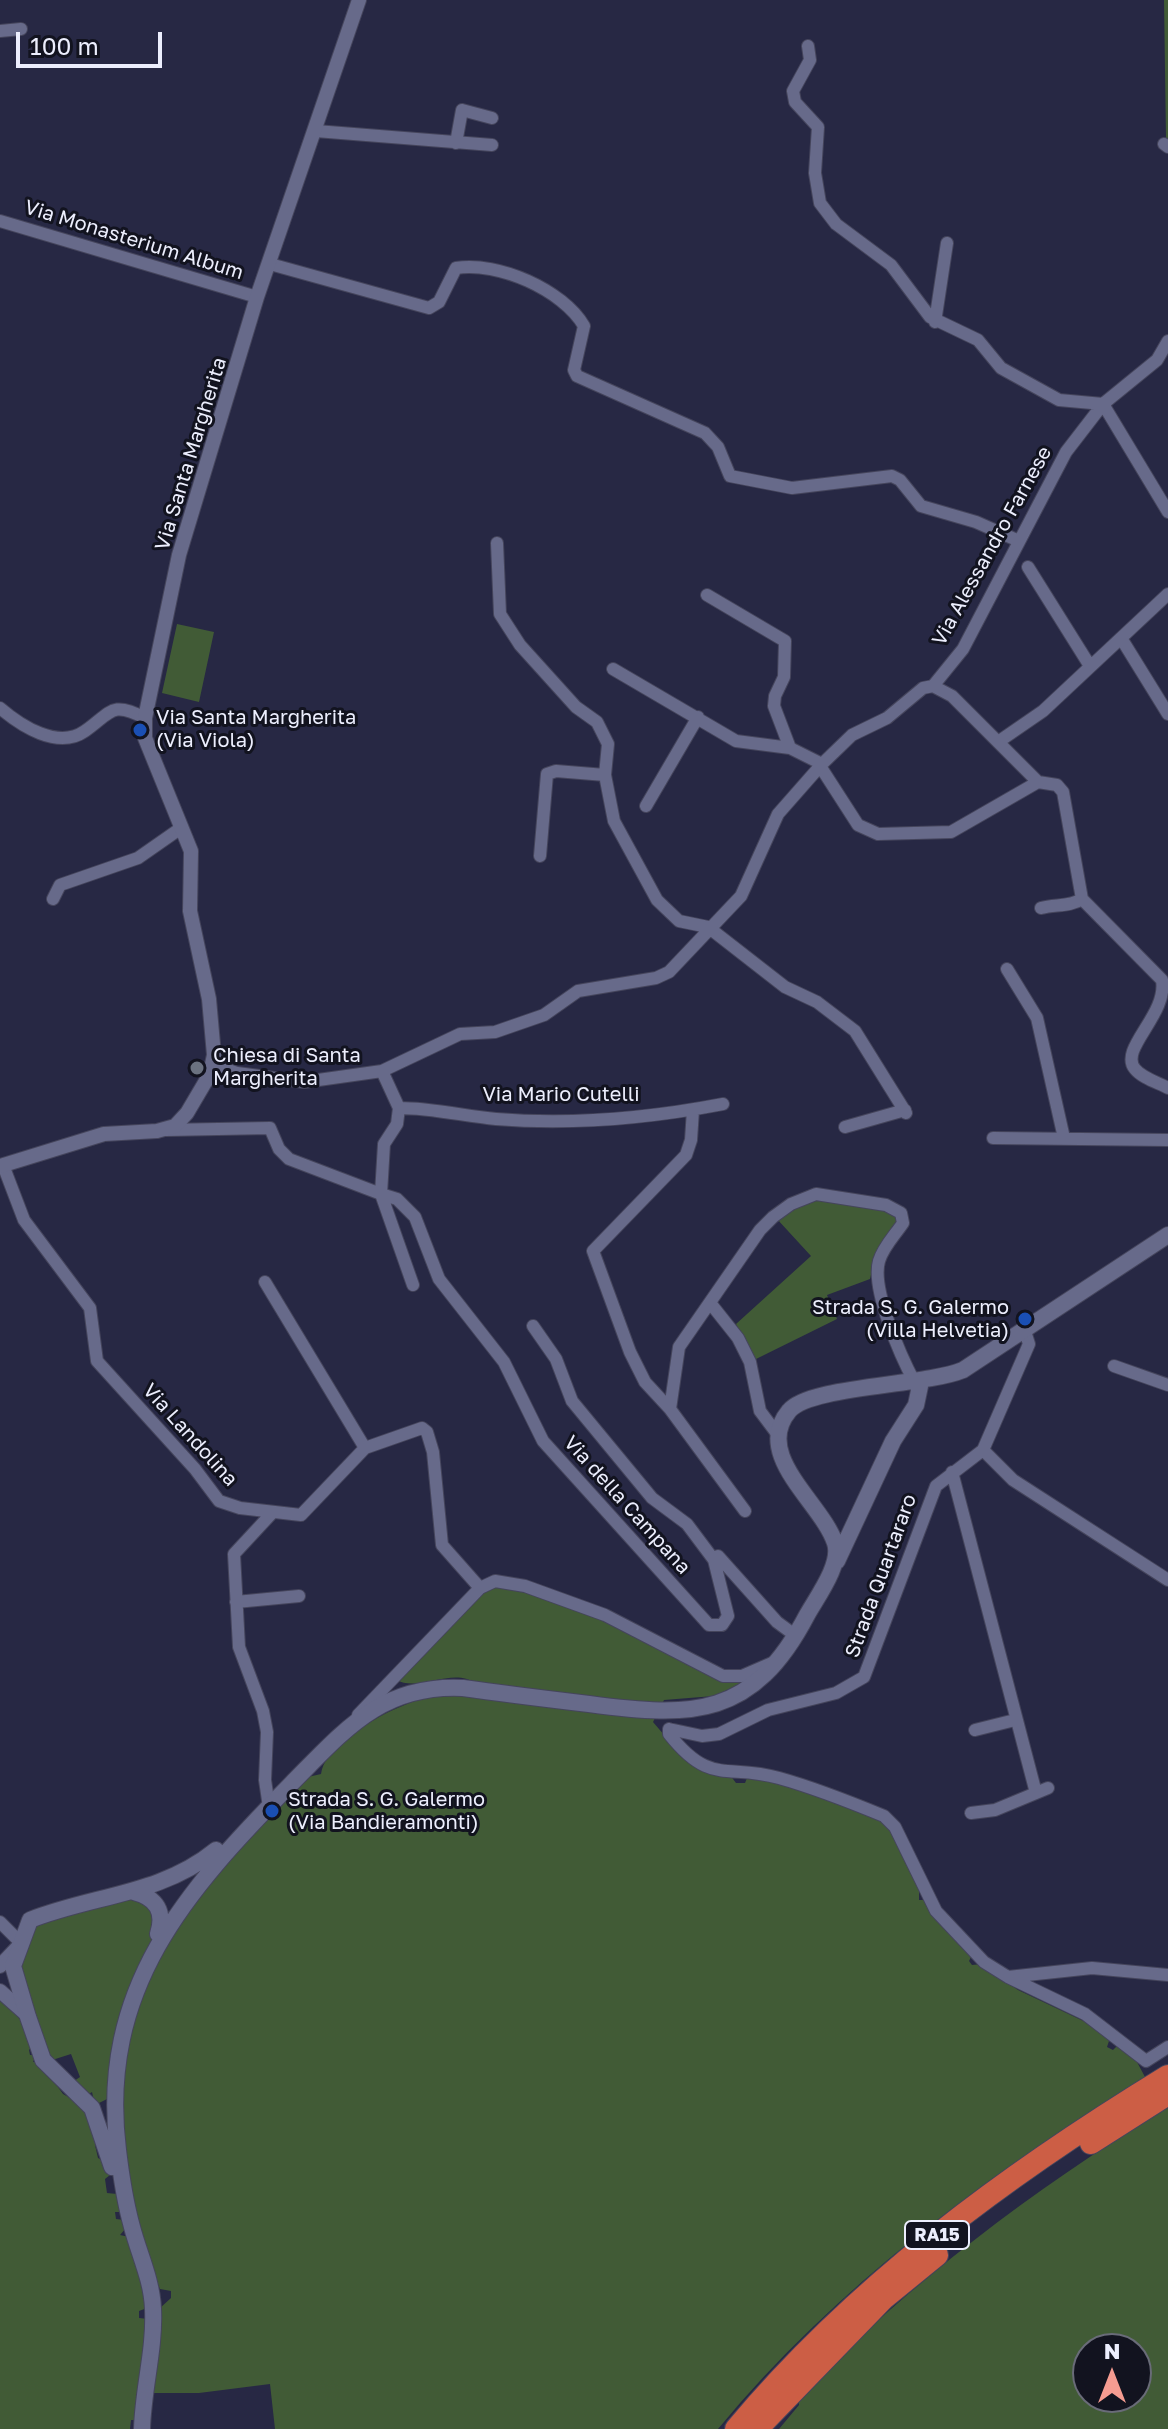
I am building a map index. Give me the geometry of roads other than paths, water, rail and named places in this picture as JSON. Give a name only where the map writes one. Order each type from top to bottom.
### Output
[{"type":"highway","name":"RA15","points":[[736,2429],[800,2358],[883,2279],[1035,2161],[1168,2076]]},
{"type":"highway","name":"RA15","points":[[757,2429],[883,2299],[960,2235],[1042,2174],[1168,2094]]},
{"type":"main road","points":[[916,1405],[1024,1328],[1168,1235]]},
{"type":"main road","points":[[828,1576],[836,1547],[789,1470],[778,1435],[786,1414],[803,1400],[941,1379],[963,1370]]},
{"type":"main road","points":[[152,1951],[210,1868],[348,1727],[373,1707],[393,1698],[438,1688],[474,1689],[646,1712],[682,1712],[707,1707],[750,1686],[779,1660],[796,1636],[893,1441],[916,1405],[921,1391],[915,1383]]},
{"type":"main road","points":[[831,1535],[845,1535],[857,1518]]},
{"type":"main road","points":[[142,2429],[153,2309],[131,2226],[92,2108],[43,2060],[13,1966],[30,1920],[134,1892],[182,1874],[267,1809]]},
{"type":"main road","points":[[131,2226],[118,2148],[116,2086],[126,2019],[152,1951],[161,1913],[154,1901],[134,1892]]},
{"type":"main road","points":[[92,2108],[108,2106],[116,2086]]},
{"type":"street","name":"Via Santa Margherita","points":[[213,1076],[209,999],[190,911],[193,865],[145,738],[145,718],[172,604],[179,555],[257,297],[359,0]]},
{"type":"street","points":[[0,31],[21,29]]},
{"type":"street","points":[[808,46],[810,60],[793,91],[795,102],[818,127],[815,173],[820,203],[836,224],[891,265],[935,322],[978,340],[1001,368],[1059,400],[1103,404],[1168,512]]},
{"type":"street","points":[[456,143],[462,110],[492,118]]},
{"type":"street","points":[[316,131],[492,145]]},
{"type":"street","name":"Via Monasterium Album","points":[[0,221],[257,297]]},
{"type":"street","points":[[935,322],[947,243]]},
{"type":"street","points":[[270,264],[429,308],[439,302],[456,268],[476,268],[524,280],[550,291],[570,306],[584,326],[574,370],[577,376],[705,433],[718,447],[730,476],[792,488],[892,476],[900,480],[921,506],[976,522],[1019,541]]},
{"type":"street","name":"Via Alessandro Farnese","points":[[213,1076],[254,1076],[304,1082],[382,1071],[460,1034],[495,1032],[544,1015],[578,991],[656,978],[679,964],[708,927],[741,896],[778,814],[821,765],[852,735],[887,718],[923,688],[933,686],[963,649],[1066,452],[1103,404],[1157,360],[1168,341]]},
{"type":"street","points":[[497,543],[500,614],[506,627],[576,707],[597,722],[609,754],[605,775],[614,821],[645,883],[679,921],[708,927],[785,987],[817,1002],[855,1031],[906,1112],[845,1127]]},
{"type":"street","points":[[1028,567],[1090,666]]},
{"type":"street","points":[[998,742],[1043,711],[1168,594]]},
{"type":"street","points":[[707,595],[785,641],[784,677],[774,706],[790,748]]},
{"type":"street","points":[[1121,638],[1168,714]]},
{"type":"street","points":[[613,669],[736,741],[790,748],[821,765],[858,825],[878,834],[951,832],[1038,782]]},
{"type":"street","points":[[933,686],[952,696],[1038,782],[1057,785],[1063,792],[1082,899],[1162,980],[1166,991],[1166,1003],[1134,1052],[1132,1063],[1135,1069],[1168,1088]]},
{"type":"street","points":[[0,708],[32,731],[50,736],[79,734],[105,712],[116,709],[125,709],[145,718]]},
{"type":"street","points":[[646,806],[698,717]]},
{"type":"street","points":[[540,856],[547,774],[556,771],[605,775]]},
{"type":"street","points":[[53,899],[60,885],[138,858],[181,828]]},
{"type":"street","points":[[1041,908],[1056,904],[1073,905],[1082,899]]},
{"type":"street","points":[[1007,969],[1037,1018],[1064,1138]]},
{"type":"street","points":[[382,1071],[399,1108],[397,1124],[384,1144],[381,1194],[413,1285]]},
{"type":"street","points":[[187,1124],[213,1076]]},
{"type":"street","name":"Via Mario Cutelli","points":[[399,1108],[497,1119],[636,1116],[723,1104]]},
{"type":"street","points":[[693,1110],[691,1140],[686,1155],[593,1251],[630,1352],[645,1382],[670,1409],[745,1511]]},
{"type":"street","points":[[2,1166],[104,1134],[166,1130],[187,1124],[270,1128],[279,1149],[289,1159],[381,1194]]},
{"type":"street","points":[[993,1138],[1168,1140]]},
{"type":"street","name":"Via Landolina","points":[[2,1166],[24,1220],[90,1308],[97,1361],[195,1469],[219,1501],[301,1515],[365,1448],[414,1429],[427,1432],[433,1452],[442,1545],[480,1588]]},
{"type":"street","name":"Via della Campana","points":[[381,1194],[397,1199],[415,1217],[439,1279],[504,1362],[543,1441],[701,1619],[717,1626],[725,1621],[729,1609],[714,1560],[722,1556],[777,1622],[796,1636]]},
{"type":"street","points":[[670,1409],[679,1347],[691,1326],[711,1304],[760,1230],[791,1204],[816,1194],[886,1205],[901,1213],[903,1219],[880,1258],[879,1286],[915,1383]]},
{"type":"street","points":[[265,1282],[365,1448]]},
{"type":"street","points":[[711,1304],[744,1350],[750,1362],[760,1411],[778,1435]]},
{"type":"street","points":[[533,1326],[556,1359],[572,1401],[652,1498],[687,1524],[714,1560]]},
{"type":"street","points":[[1024,1328],[1029,1344],[983,1450],[1013,1480],[1168,1580]]},
{"type":"street","points":[[1114,1366],[1168,1385]]},
{"type":"street","name":"Strada Quartararo","points":[[983,1450],[936,1486],[864,1677],[836,1693],[768,1710],[719,1734],[702,1736],[669,1729],[669,1734],[693,1761],[710,1768],[775,1776],[884,1816],[895,1827],[936,1911],[984,1962],[1008,1977]]},
{"type":"street","points":[[952,1472],[1015,1720],[1042,1790],[995,1810],[971,1813]]},
{"type":"street","points":[[267,1809],[267,1732],[263,1711],[239,1647],[234,1554],[273,1512]]},
{"type":"street","points":[[348,1727],[392,1676],[487,1583],[503,1581],[605,1615],[723,1676],[742,1676],[779,1660]]},
{"type":"street","points":[[236,1602],[299,1596]]},
{"type":"street","points":[[975,1730],[1015,1720]]},
{"type":"street","points":[[0,1922],[19,1945],[0,1966]]},
{"type":"street","points":[[1008,1977],[1092,1968],[1168,1975]]},
{"type":"street","points":[[1008,1977],[1085,2014],[1146,2061],[1168,2047]]},
{"type":"street","points":[[0,1991],[28,2017]]},
{"type":"place","name":"Via Santa Margherita (Via Viola)","points":[[140,730]]},
{"type":"place","name":"Chiesa di Santa Margherita","points":[[197,1068]]},
{"type":"place","name":"Strada S. G. Galermo (Villa Helvetia)","points":[[1025,1319]]},
{"type":"place","name":"Strada S. G. Galermo (Via Bandieramonti)","points":[[272,1811]]}]
